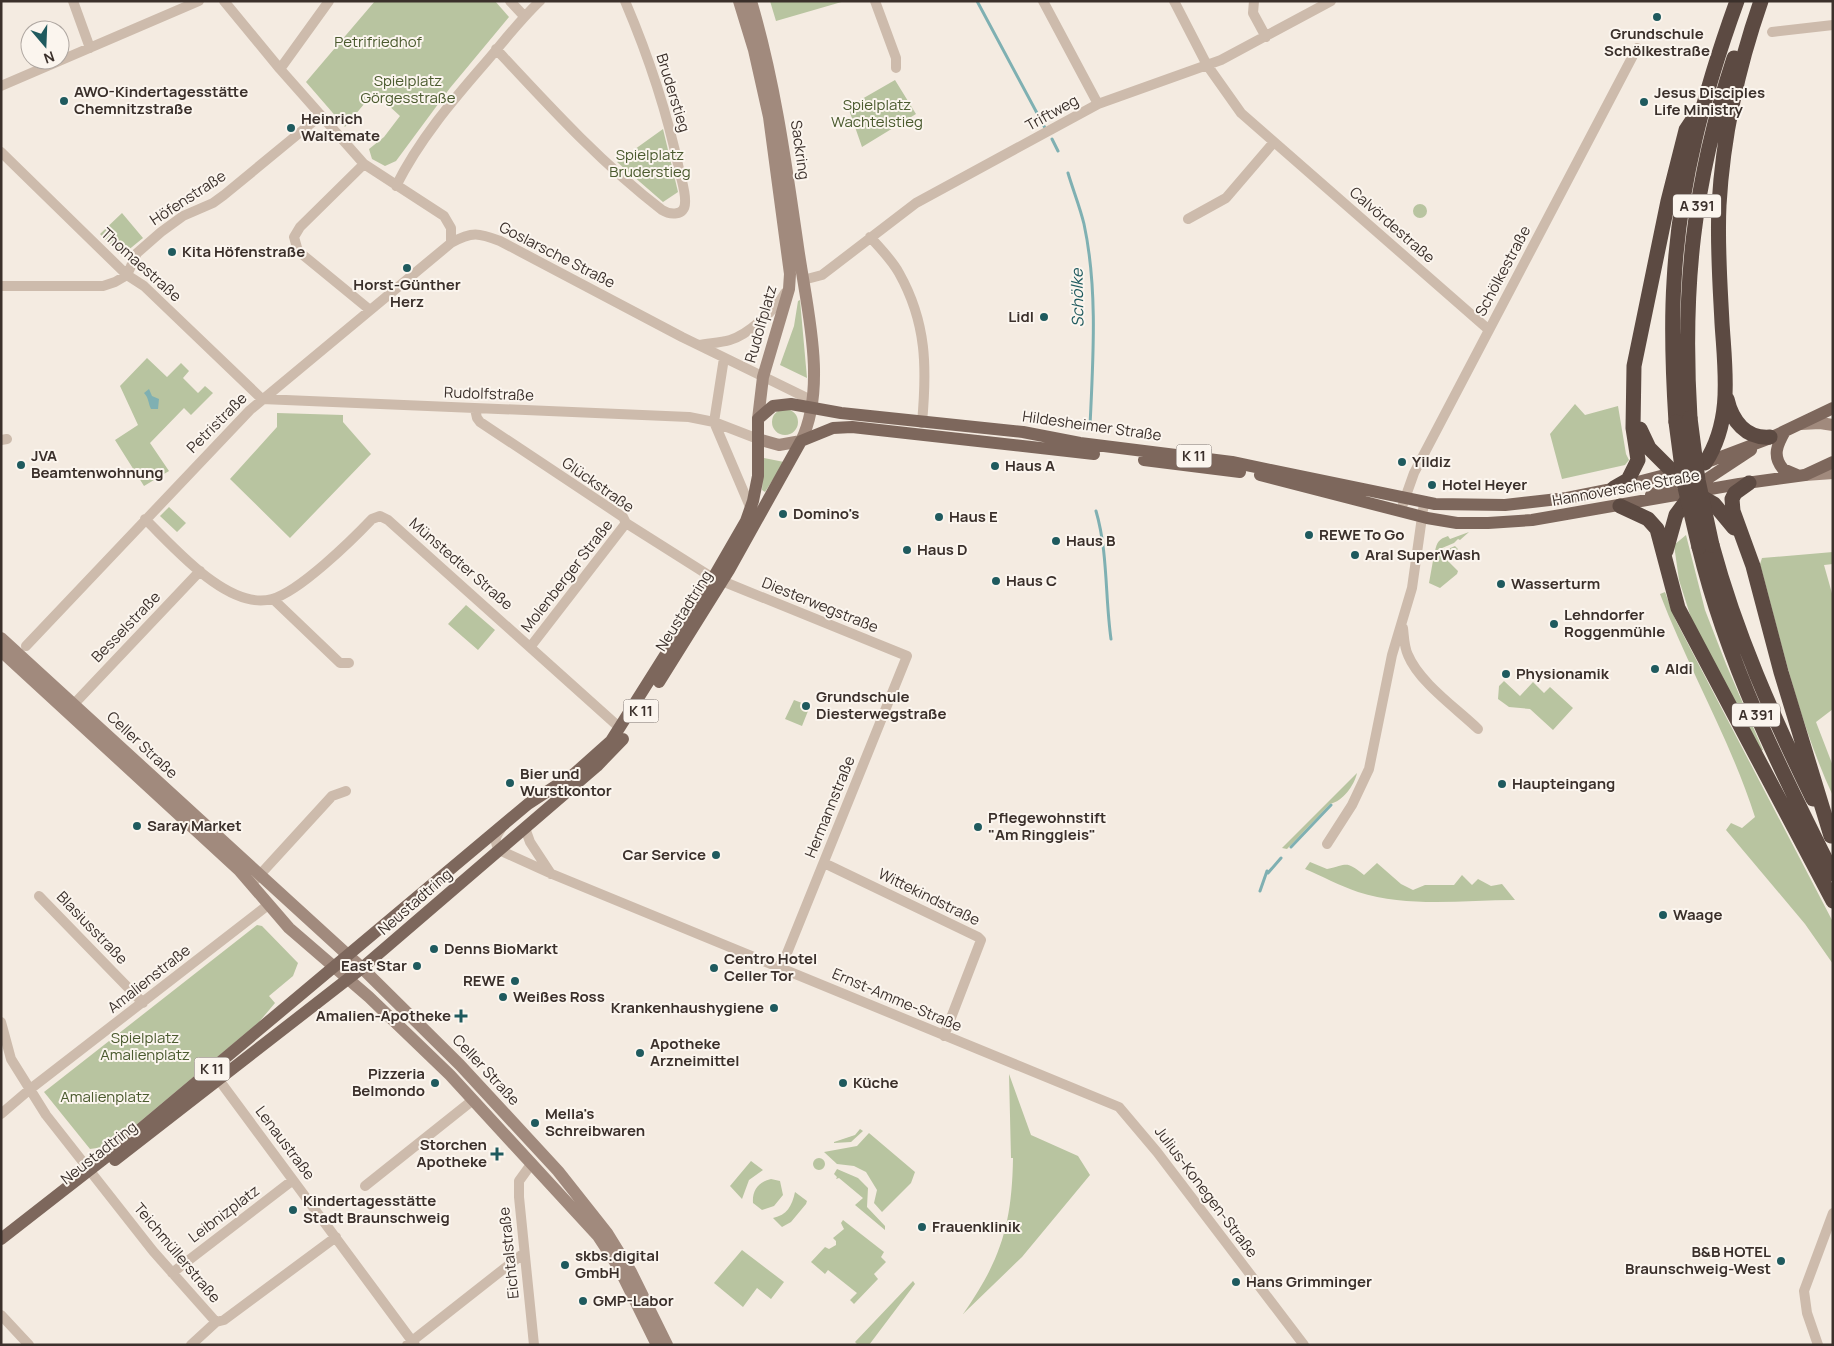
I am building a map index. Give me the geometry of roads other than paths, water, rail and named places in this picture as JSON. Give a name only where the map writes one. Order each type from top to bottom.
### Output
[{"type":"highway","name":"A 391","points":[[1683,420],[1672,360],[1674,280],[1682,209],[1702,107],[1737,1]]},
{"type":"highway","name":"A 391","points":[[1753,1],[1719,103],[1699,191],[1686,318],[1683,420],[1684,482],[1705,546],[1763,692],[1832,837]]},
{"type":"highway","points":[[1761,1],[1737,81],[1729,118],[1721,180],[1718,253],[1726,389],[1731,412],[1740,427],[1758,437],[1767,439]]},
{"type":"highway","points":[[1620,487],[1628,480],[1638,465],[1638,454],[1632,428],[1634,366],[1666,210],[1686,130],[1702,107]]},
{"type":"highway","points":[[1705,463],[1715,447],[1721,427],[1726,389]]},
{"type":"highway","points":[[1633,403],[1637,423],[1649,448],[1677,479]]},
{"type":"highway","points":[[1744,483],[1732,499],[1733,511],[1753,566],[1781,672],[1832,837]]},
{"type":"highway","points":[[1665,560],[1672,526],[1681,506],[1693,492],[1718,508],[1744,543]]},
{"type":"highway","points":[[1620,506],[1640,514],[1652,522],[1661,537],[1678,608],[1833,901]]},
{"type":"highway","name":"A 391","points":[[1705,546],[1714,607],[1749,698],[1772,752],[1833,874]]},
{"type":"main road","name":"Sackring","points":[[739,1],[754,50],[769,117],[797,280],[807,306],[812,352],[812,408]]},
{"type":"main road","name":"Sackring","points":[[751,1],[777,104],[797,280]]},
{"type":"main road","name":"Rudolfplatz","points":[[751,509],[758,476],[758,419],[763,377],[797,280]]},
{"type":"main road","name":"K 11","points":[[758,419],[769,409],[778,405],[791,404],[812,408]]},
{"type":"main road","name":"Hildesheimer Straße","points":[[812,408],[841,413],[1024,432],[1080,443],[1232,462],[1403,505],[1422,516]]},
{"type":"main road","points":[[802,441],[812,408]]},
{"type":"main road","name":"Hannoversche Straße","points":[[1424,503],[1467,505],[1517,504],[1572,497],[1620,487],[1677,479],[1705,463],[1767,439],[1833,408]]},
{"type":"main road","name":"K 11","points":[[1800,424],[1820,423],[1833,425]]},
{"type":"main road","name":"Hildesheimer Straße","points":[[802,441],[833,428],[852,427],[1228,470],[1403,505],[1424,503]]},
{"type":"main road","points":[[1785,431],[1776,449],[1778,460],[1786,471],[1803,476],[1833,473]]},
{"type":"main road","name":"K 11","points":[[758,439],[779,445],[802,441]]},
{"type":"main road","points":[[1677,479],[1693,492],[1705,480],[1767,439]]},
{"type":"main road","name":"Neustadtring","points":[[1,1239],[219,1080],[347,980],[608,756],[622,741],[802,441]]},
{"type":"main road","name":"Hannoversche Straße","points":[[1422,516],[1457,523],[1517,522],[1620,506],[1744,483],[1803,476],[1833,462]]},
{"type":"main road","points":[[1620,506],[1677,479],[1744,483]]},
{"type":"main road","name":"Neustadtring","points":[[1,1250],[540,795],[588,763],[620,728],[718,580],[751,509]]},
{"type":"main road","name":"Celler Straße","points":[[11,649],[74,704],[259,880],[303,915],[362,968],[440,1045],[579,1196],[615,1244],[667,1345]]},
{"type":"main road","name":"Celler Straße","points":[[11,649],[239,870],[259,880]]},
{"type":"main road","points":[[259,880],[269,894],[268,905]]},
{"type":"main road","name":"Celler Straße","points":[[268,905],[277,905],[303,915]]},
{"type":"main road","name":"Celler Straße","points":[[268,905],[289,928],[419,1043],[532,1163],[603,1242],[619,1268],[657,1345]]},
{"type":"main road","points":[[484,1112],[494,1103]]},
{"type":"main road","points":[[497,1126],[507,1117]]},
{"type":"main road","points":[[532,1163],[542,1154]]},
{"type":"street","points":[[73,1],[90,48]]},
{"type":"street","points":[[1,86],[199,1]]},
{"type":"street","points":[[280,69],[329,1]]},
{"type":"street","points":[[510,1],[524,16]]},
{"type":"street","points":[[396,186],[420,143],[496,49],[524,16],[540,1]]},
{"type":"street","name":"Bruderstieg","points":[[496,49],[571,130],[610,166],[662,210],[671,215],[677,214],[686,204],[673,146],[651,70],[625,1]]},
{"type":"street","points":[[875,1],[896,58],[896,68]]},
{"type":"street","points":[[1043,1],[1098,104]]},
{"type":"street","name":"Calvördestraße","points":[[1174,1],[1207,65],[1231,101],[1274,142],[1490,330]]},
{"type":"street","points":[[1254,1],[1254,13],[1266,37]]},
{"type":"street","name":"Triftweg","points":[[797,280],[822,275],[916,203],[1098,104],[1207,65],[1266,37],[1331,1]]},
{"type":"street","points":[[224,2],[320,116],[364,164],[444,216],[451,228],[451,243]]},
{"type":"street","points":[[1772,32],[1833,25]]},
{"type":"street","name":"Schölkestraße","points":[[1403,505],[1408,485],[1637,48]]},
{"type":"street","name":"Höfenstraße","points":[[126,275],[138,253],[161,232],[183,216],[214,203],[224,196],[320,116]]},
{"type":"street","points":[[1188,219],[1226,198],[1274,142]]},
{"type":"street","name":"Thomaestraße","points":[[1,152],[126,275],[144,286],[262,399]]},
{"type":"street","points":[[364,164],[300,227],[294,237],[298,251],[370,310]]},
{"type":"street","name":"Goslarsche Straße","points":[[451,243],[464,235],[473,233],[500,241],[763,377]]},
{"type":"street","points":[[870,237],[898,272],[914,306],[922,334],[926,361],[922,422]]},
{"type":"street","name":"Petristraße","points":[[11,649],[145,519],[262,399],[451,243]]},
{"type":"street","points":[[1,286],[103,286],[115,282],[126,275]]},
{"type":"street","name":"Rudolfplatz","points":[[699,345],[738,337],[771,312],[797,280]]},
{"type":"street","name":"Rudolfplatz","points":[[714,422],[724,358]]},
{"type":"street","name":"Rudolfplatz","points":[[763,377],[807,398],[812,408]]},
{"type":"street","name":"Rudolfstraße","points":[[262,399],[689,417],[714,422]]},
{"type":"street","name":"Glückstraße","points":[[475,409],[480,422],[622,517],[626,524],[718,580]]},
{"type":"street","points":[[714,422],[758,439]]},
{"type":"street","points":[[714,422],[751,509]]},
{"type":"street","points":[[1326,844],[1366,781],[1392,655],[1412,588],[1424,503]]},
{"type":"street","name":"Münstedter Straße","points":[[273,599],[317,570],[372,519],[380,516],[388,520],[531,646],[620,728]]},
{"type":"street","points":[[145,519],[200,571],[229,592],[254,600],[273,599],[340,664],[349,663]]},
{"type":"street","name":"Molenberger Straße","points":[[531,646],[626,524]]},
{"type":"street","name":"Besselstraße","points":[[74,704],[200,571]]},
{"type":"street","name":"Diesterwegstraße","points":[[718,580],[907,656]]},
{"type":"street","points":[[1402,624],[1407,653],[1413,665],[1424,678],[1478,729]]},
{"type":"street","name":"Hermannstraße","points":[[781,968],[907,656]]},
{"type":"street","points":[[259,880],[332,796],[346,791]]},
{"type":"street","points":[[499,850],[495,843],[496,835],[504,825]]},
{"type":"street","points":[[525,828],[530,842],[552,874]]},
{"type":"street","name":"Ernst-Amme-Straße","points":[[499,850],[552,874],[1119,1107]]},
{"type":"street","name":"Wittekindstraße","points":[[824,863],[981,940],[944,1036]]},
{"type":"street","name":"Blasiusstraße","points":[[39,896],[143,1003]]},
{"type":"street","name":"Amalienstraße","points":[[1,1114],[29,1090],[268,905]]},
{"type":"street","points":[[1,1022],[11,1059],[29,1090],[92,1173]]},
{"type":"street","name":"Lenaustraße","points":[[219,1080],[336,1237],[411,1344]]},
{"type":"street","name":"Celler Straße","points":[[365,1186],[473,1100]]},
{"type":"street","name":"Julius-Konegen-Straße","points":[[1119,1107],[1157,1152],[1304,1345]]},
{"type":"street","name":"Eichtalstraße","points":[[532,1163],[519,1181],[524,1253],[534,1345]]},
{"type":"street","name":"Teichmüllerstraße","points":[[92,1173],[172,1273],[216,1322],[191,1345]]},
{"type":"street","name":"Leibnizplatz","points":[[172,1273],[294,1180]]},
{"type":"street","points":[[1818,1345],[1807,1313],[1804,1291],[1833,1213]]},
{"type":"street","points":[[216,1322],[224,1320],[336,1237]]},
{"type":"street","points":[[411,1344],[524,1253]]},
{"type":"street","points":[[1,1315],[29,1345]]},
{"type":"water","points":[[149,389],[152,396],[159,399],[158,409],[151,409],[144,393]]},
{"type":"waterway","name":"Schölke","points":[[977,1],[1045,128]]},
{"type":"waterway","name":"Schölke","points":[[1052,139],[1058,151]]},
{"type":"waterway","name":"Schölke","points":[[1068,173],[1084,224],[1091,274],[1093,325],[1090,426]]},
{"type":"waterway","name":"Schölke","points":[[1096,511],[1103,542],[1111,639]]},
{"type":"waterway","points":[[1291,847],[1331,805]]},
{"type":"waterway","points":[[1268,873],[1281,858]]},
{"type":"waterway","name":"Schölke","points":[[1260,891],[1267,871]]},
{"type":"place","name":"Grundschule Schölkestraße","points":[[1657,17]]},
{"type":"place","name":"AWO-Kindertagesstätte Chemnitzstraße","points":[[64,101]]},
{"type":"place","name":"Jesus Disciples Life Ministry","points":[[1644,102]]},
{"type":"place","name":"Heinrich Waltemate","points":[[291,128]]},
{"type":"place","name":"Kita Höfenstraße","points":[[172,252]]},
{"type":"place","name":"Horst-Günther Herz","points":[[407,268]]},
{"type":"place","name":"Lidl","points":[[1044,317]]},
{"type":"place","name":"Yildiz","points":[[1402,462]]},
{"type":"place","name":"JVA Beamtenwohnung","points":[[21,465]]},
{"type":"place","name":"Haus A","points":[[995,466]]},
{"type":"place","name":"Hotel Heyer","points":[[1432,485]]},
{"type":"place","name":"Domino's","points":[[783,514]]},
{"type":"place","name":"Haus E","points":[[939,517]]},
{"type":"place","name":"REWE To Go","points":[[1309,535]]},
{"type":"place","name":"Haus B","points":[[1056,541]]},
{"type":"place","name":"Haus D","points":[[907,550]]},
{"type":"place","name":"Aral SuperWash","points":[[1355,555]]},
{"type":"place","name":"Haus C","points":[[996,581]]},
{"type":"place","name":"Wasserturm","points":[[1501,584]]},
{"type":"place","name":"Lehndorfer Roggenmühle","points":[[1554,624]]},
{"type":"place","name":"Aldi","points":[[1655,669]]},
{"type":"place","name":"Physionamik","points":[[1506,674]]},
{"type":"place","name":"Grundschule Diesterwegstraße","points":[[806,706]]},
{"type":"place","name":"Bier und Wurstkontor","points":[[510,783]]},
{"type":"place","name":"Haupteingang","points":[[1502,784]]},
{"type":"place","name":"Saray Market","points":[[137,826]]},
{"type":"place","name":"Pflegewohnstift \"Am Ringgleis\"","points":[[978,827]]},
{"type":"place","name":"Car Service","points":[[716,855]]},
{"type":"place","name":"Waage","points":[[1663,915]]},
{"type":"place","name":"Denns BioMarkt","points":[[434,949]]},
{"type":"place","name":"East Star","points":[[417,966]]},
{"type":"place","name":"Centro Hotel Celler Tor","points":[[714,968]]},
{"type":"place","name":"REWE","points":[[515,981]]},
{"type":"place","name":"Weißes Ross","points":[[503,997]]},
{"type":"place","name":"Krankenhaushygiene","points":[[774,1008]]},
{"type":"place","name":"Amalien-Apotheke","points":[[461,1016]]},
{"type":"place","name":"Apotheke Arzneimittel","points":[[640,1053]]},
{"type":"place","name":"Pizzeria Belmondo","points":[[435,1083]]},
{"type":"place","name":"Küche","points":[[843,1083]]},
{"type":"place","name":"Mella's Schreibwaren","points":[[535,1123]]},
{"type":"place","name":"Storchen Apotheke","points":[[497,1154]]},
{"type":"place","name":"Kindertagesstätte Stadt Braunschweig","points":[[293,1210]]},
{"type":"place","name":"Frauenklinik","points":[[922,1227]]},
{"type":"place","name":"B&B HOTEL Braunschweig-West","points":[[1781,1261]]},
{"type":"place","name":"skbs.digital GmbH","points":[[565,1265]]},
{"type":"place","name":"Hans Grimminger","points":[[1236,1282]]},
{"type":"place","name":"GMP-Labor","points":[[583,1301]]},
{"type":"park label","name":"Petrifriedhof","points":[[378,42]]},
{"type":"park label","name":"Spielplatz Görgesstraße","points":[[408,90]]},
{"type":"park label","name":"Spielplatz Wachtelstieg","points":[[877,114]]},
{"type":"park label","name":"Spielplatz Bruderstieg","points":[[650,164]]},
{"type":"park label","name":"Spielplatz Amalienplatz","points":[[145,1046]]},
{"type":"park label","name":"Amalienplatz","points":[[105,1097]]}]
